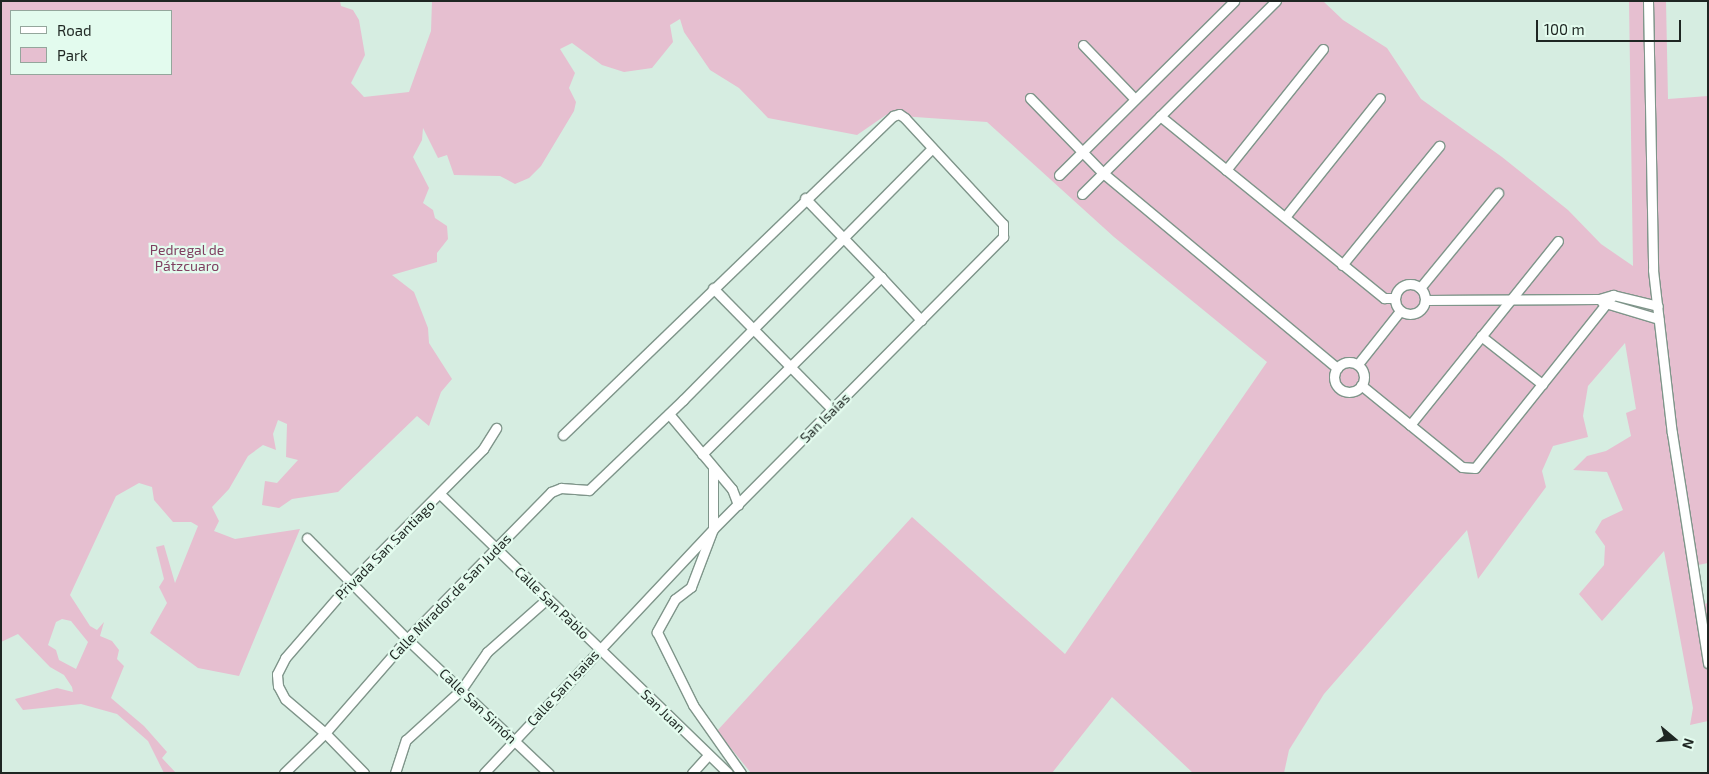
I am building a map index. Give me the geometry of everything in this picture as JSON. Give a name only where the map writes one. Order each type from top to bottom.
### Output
[{"type":"street","points":[[1059,175],[1234,1]]},
{"type":"street","points":[[1082,194],[1276,1]]},
{"type":"street","points":[[1648,1],[1653,270],[1672,433],[1708,663]]},
{"type":"street","points":[[1083,45],[1135,99]]},
{"type":"street","points":[[1226,170],[1323,49]]},
{"type":"street","points":[[1030,98],[1103,173],[1337,368]]},
{"type":"street","points":[[1285,218],[1380,98]]},
{"type":"street","points":[[563,435],[805,198],[893,116],[899,114],[905,118],[932,148],[669,414],[732,489],[738,505]]},
{"type":"street","points":[[1160,116],[1384,298],[1395,298]]},
{"type":"street","points":[[1342,264],[1438,146]]},
{"type":"street","name":"San Isaías","points":[[645,605],[713,529],[833,410],[1005,231],[1003,224],[932,148]]},
{"type":"street","points":[[1420,288],[1498,193]]},
{"type":"street","points":[[805,198],[921,320]]},
{"type":"street","points":[[1410,425],[1558,241]]},
{"type":"street","points":[[702,454],[792,368],[881,277]]},
{"type":"street","points":[[1400,311],[1395,298],[1398,289],[1406,284],[1420,288]]},
{"type":"street","points":[[713,288],[833,410]]},
{"type":"street","points":[[1420,288],[1425,300]]},
{"type":"street","points":[[1361,385],[1462,467],[1475,468],[1542,384],[1602,302],[1613,296],[1658,306]]},
{"type":"street","points":[[1425,300],[1602,302],[1659,319]]},
{"type":"street","points":[[1400,311],[1409,314],[1418,312],[1425,300]]},
{"type":"street","points":[[1358,364],[1400,311]]},
{"type":"street","points":[[1481,336],[1542,384]]},
{"type":"street","points":[[1349,362],[1358,364],[1364,376],[1361,385],[1349,392],[1340,389],[1334,377],[1337,368],[1349,362]]},
{"type":"street","name":"Calle Mirador de San Judas","points":[[284,773],[325,733],[407,639],[552,492],[562,488],[589,490],[669,414]]},
{"type":"street","name":"Privada San Santiago","points":[[325,733],[285,699],[278,686],[277,674],[285,658],[350,583],[483,449],[496,428]]},
{"type":"street","points":[[713,468],[713,529],[691,587],[676,599],[657,632],[693,704],[741,773]]},
{"type":"street","name":"Calle San Pablo","points":[[440,494],[599,649]]},
{"type":"street","name":"Calle San Simón","points":[[307,538],[407,639],[548,773]]},
{"type":"street","points":[[394,773],[406,740],[461,690],[487,652],[548,598]]},
{"type":"street","name":"Calle San Isaias","points":[[484,773],[599,649],[645,605]]},
{"type":"street","name":"San Juan","points":[[599,649],[728,773]]},
{"type":"street","points":[[325,733],[364,773]]},
{"type":"street","points":[[692,773],[708,755]]},
{"type":"green space","name":"Pedregal de Pátzcuaro","points":[[1,1],[340,1],[341,6],[353,10],[359,20],[365,55],[351,83],[364,97],[409,92],[431,31],[432,1],[1323,1],[1343,20],[1387,48],[1421,99],[1502,157],[1568,210],[1601,244],[1633,266],[1629,1],[1666,1],[1668,99],[1708,96],[1708,563],[1698,565],[1704,604],[1708,603],[1708,721],[1690,725],[1693,708],[1664,551],[1602,621],[1579,594],[1604,565],[1605,546],[1595,532],[1602,520],[1623,510],[1607,472],[1573,470],[1587,456],[1606,451],[1631,436],[1626,413],[1636,409],[1625,343],[1588,386],[1583,416],[1588,437],[1553,446],[1542,471],[1546,487],[1478,579],[1467,530],[1324,694],[1289,750],[1284,773],[1193,773],[1112,697],[1052,773],[751,773],[717,731],[912,517],[1065,654],[1267,362],[1114,237],[987,122],[886,115],[857,135],[768,118],[739,88],[710,70],[684,32],[680,19],[670,25],[673,42],[652,68],[624,72],[602,65],[572,43],[560,49],[575,73],[569,88],[576,102],[574,111],[541,166],[529,178],[515,184],[500,176],[454,175],[447,155],[438,158],[423,128],[422,140],[413,157],[429,188],[423,203],[433,210],[435,218],[447,226],[448,239],[437,253],[437,262],[392,275],[414,292],[428,328],[429,343],[452,379],[441,392],[429,426],[417,416],[338,492],[292,499],[279,508],[262,505],[265,481],[277,483],[298,460],[286,457],[287,424],[278,420],[273,434],[276,450],[263,445],[248,456],[229,489],[212,507],[219,521],[214,531],[235,539],[300,529],[239,676],[198,668],[150,633],[167,603],[159,587],[164,579],[156,547],[164,545],[175,583],[198,526],[191,522],[173,522],[154,500],[152,487],[139,483],[116,496],[70,595],[90,626],[97,630],[104,622],[100,636],[112,641],[119,650],[117,659],[124,666],[111,698],[144,726],[167,752],[162,758],[176,773],[164,773],[148,741],[117,714],[81,704],[23,710],[15,699],[57,688],[73,692],[64,675],[50,667],[18,634],[1,642]],"holes":[[[62,619],[71,621],[88,642],[76,669],[59,660],[56,650],[48,645],[56,622]]]}]
